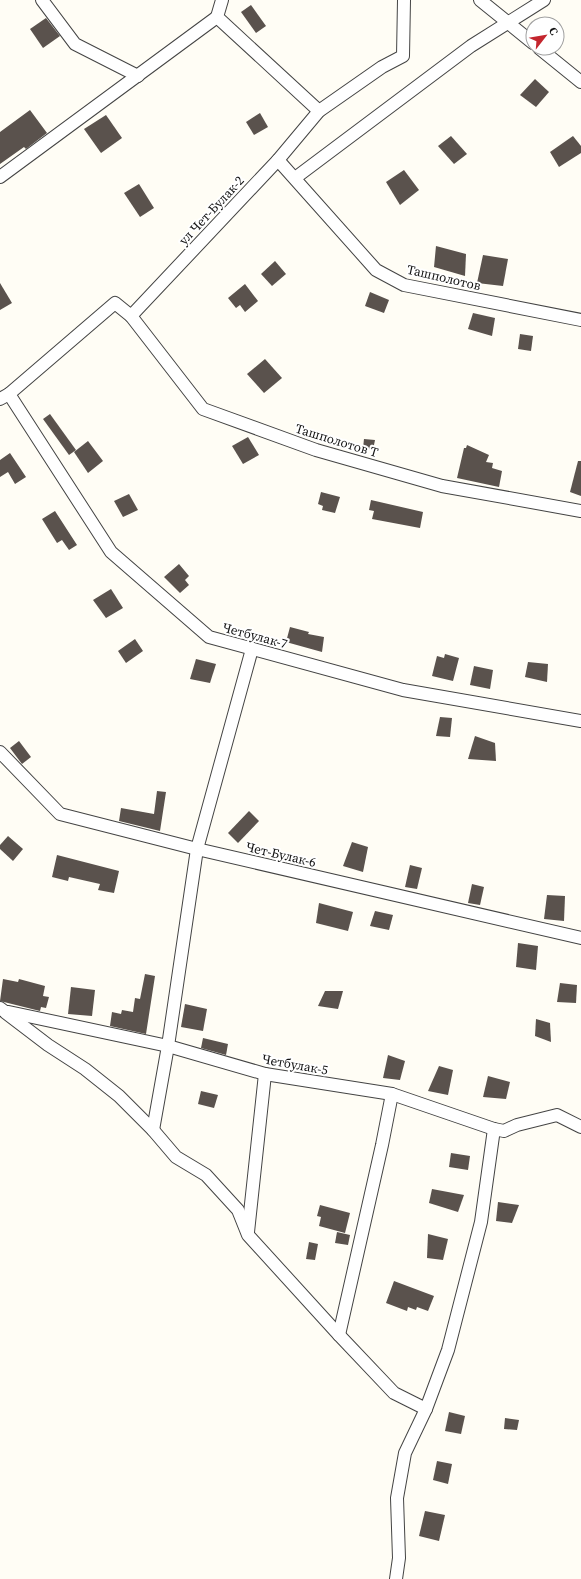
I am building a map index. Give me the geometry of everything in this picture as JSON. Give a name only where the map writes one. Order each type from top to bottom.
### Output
[{"type":"street","points":[[42,0],[75,44],[138,76]]},
{"type":"street","points":[[0,177],[217,17],[222,0]]},
{"type":"street","name":"ул Чет-Булак-2","points":[[131,316],[278,160],[319,111],[382,67],[403,56],[404,0]]},
{"type":"street","points":[[480,0],[525,37]]},
{"type":"street","points":[[295,178],[471,46],[544,0]]},
{"type":"street","points":[[217,17],[319,111]]},
{"type":"street","points":[[549,56],[581,82]]},
{"type":"street","name":"Ташполотов","points":[[278,160],[376,270],[404,285],[581,320]]},
{"type":"street","points":[[5,397],[115,303],[131,316]]},
{"type":"street","name":"Ташполотов Т","points":[[131,316],[202,409],[316,450],[442,486],[581,511]]},
{"type":"street","name":"Четбулак-7","points":[[5,397],[111,552],[209,637],[403,690],[581,721]]},
{"type":"street","points":[[153,1130],[168,1046],[197,849],[252,649]]},
{"type":"street","name":"Чет-Булак-6","points":[[0,752],[60,814],[197,849],[581,938]]},
{"type":"street","points":[[2,1010],[48,1045],[85,1069],[120,1096],[153,1130],[176,1157],[206,1175],[238,1210],[248,1235],[339,1335],[394,1393],[426,1409]]},
{"type":"street","name":"Четбулак-5","points":[[2,1010],[168,1046],[265,1074],[392,1094],[494,1129],[504,1131],[517,1125],[557,1115],[581,1128]]},
{"type":"street","points":[[248,1235],[265,1074]]},
{"type":"street","points":[[339,1335],[392,1094]]},
{"type":"street","points":[[396,1579],[399,1558],[398,1491],[405,1453],[426,1409],[448,1350],[481,1222],[494,1129]]},
{"type":"building","points":[[251,5],[266,26],[256,33],[241,12]]},
{"type":"building","points":[[46,18],[60,36],[43,48],[30,29]]},
{"type":"building","points":[[535,79],[549,92],[536,107],[520,95]]},
{"type":"building","points":[[30,110],[47,133],[26,149],[24,147],[0,164],[0,132]]},
{"type":"building","points":[[260,113],[268,127],[254,135],[246,122]]},
{"type":"building","points":[[106,115],[122,138],[101,153],[84,129]]},
{"type":"building","points":[[451,136],[467,154],[454,164],[438,146]]},
{"type":"building","points":[[573,136],[581,146],[581,153],[559,167],[550,152]]},
{"type":"building","points":[[404,170],[419,190],[400,205],[386,182]]},
{"type":"building","points":[[139,184],[154,208],[140,217],[124,193]]},
{"type":"building","points":[[436,246],[466,254],[465,276],[434,267]]},
{"type":"building","points":[[483,255],[508,259],[503,286],[477,283]]},
{"type":"building","points":[[275,261],[286,274],[272,286],[261,274]]},
{"type":"building","points":[[0,283],[12,303],[0,310]]},
{"type":"building","points":[[245,284],[258,301],[245,312],[240,305],[236,308],[228,298]]},
{"type":"building","points":[[370,292],[389,300],[384,313],[365,306]]},
{"type":"building","points":[[473,313],[495,318],[492,336],[468,329]]},
{"type":"building","points":[[520,334],[533,336],[531,351],[518,349]]},
{"type":"building","points":[[265,359],[282,378],[264,393],[247,374]]},
{"type":"building","points":[[50,414],[76,450],[69,455],[43,419]]},
{"type":"building","points":[[248,437],[259,455],[243,464],[232,446]]},
{"type":"building","points":[[364,439],[375,440],[373,450],[363,448]]},
{"type":"building","points":[[88,441],[103,461],[88,473],[74,452]]},
{"type":"building","points":[[467,445],[489,455],[486,462],[493,463],[492,468],[502,471],[499,487],[457,478],[464,448],[466,448]]},
{"type":"building","points":[[10,453],[26,477],[15,484],[8,472],[0,477],[0,460]]},
{"type":"building","points":[[578,461],[581,461],[581,496],[570,492]]},
{"type":"building","points":[[321,492],[340,497],[335,513],[322,510],[323,506],[318,504]]},
{"type":"building","points":[[129,494],[138,510],[123,517],[114,501]]},
{"type":"building","points":[[371,500],[423,512],[420,528],[372,519],[374,511],[369,510]]},
{"type":"building","points":[[55,511],[77,545],[69,550],[62,540],[57,543],[42,519]]},
{"type":"building","points":[[179,564],[189,576],[185,580],[189,585],[180,593],[164,577]]},
{"type":"building","points":[[111,589],[123,608],[106,618],[93,600]]},
{"type":"building","points":[[290,627],[309,632],[308,634],[324,637],[322,652],[286,642]]},
{"type":"building","points":[[135,639],[143,651],[126,663],[118,651]]},
{"type":"building","points":[[445,654],[459,658],[453,681],[432,676],[437,656],[444,658]]},
{"type":"building","points":[[196,659],[216,664],[210,683],[190,679]]},
{"type":"building","points":[[528,662],[548,664],[547,682],[525,677]]},
{"type":"building","points":[[474,666],[493,670],[490,689],[470,685]]},
{"type":"building","points":[[440,717],[452,718],[450,737],[436,736]]},
{"type":"building","points":[[475,736],[495,743],[496,761],[468,759]]},
{"type":"building","points":[[19,741],[31,757],[22,764],[10,748]]},
{"type":"building","points":[[157,791],[166,792],[160,831],[119,821],[121,808],[154,814]]},
{"type":"building","points":[[249,811],[259,821],[238,843],[228,833]]},
{"type":"building","points":[[8,836],[23,849],[13,861],[0,849],[0,845]]},
{"type":"building","points":[[352,842],[368,847],[363,872],[343,866]]},
{"type":"building","points":[[57,855],[119,871],[114,893],[98,890],[100,884],[69,877],[68,881],[52,877]]},
{"type":"building","points":[[410,865],[422,868],[417,889],[405,887]]},
{"type":"building","points":[[472,884],[484,887],[480,905],[468,903]]},
{"type":"building","points":[[547,895],[565,896],[564,921],[544,919]]},
{"type":"building","points":[[319,903],[353,912],[348,931],[316,923]]},
{"type":"building","points":[[375,911],[393,915],[389,930],[370,926]]},
{"type":"building","points":[[518,943],[538,946],[536,970],[516,967]]},
{"type":"building","points":[[145,974],[155,976],[146,1034],[110,1026],[112,1012],[121,1014],[122,1010],[133,1012],[135,998],[140,999]]},
{"type":"building","points":[[3,979],[18,982],[19,979],[45,986],[43,996],[49,997],[46,1008],[41,1007],[40,1011],[0,1001]]},
{"type":"building","points":[[560,983],[577,985],[576,1003],[557,1002]]},
{"type":"building","points":[[71,987],[95,990],[92,1016],[68,1014]]},
{"type":"building","points":[[325,991],[343,991],[338,1009],[318,1006]]},
{"type":"building","points":[[185,1004],[207,1009],[203,1031],[181,1027]]},
{"type":"building","points":[[536,1019],[550,1023],[551,1042],[535,1036]]},
{"type":"building","points":[[203,1038],[228,1044],[226,1055],[201,1048]]},
{"type":"building","points":[[388,1055],[405,1061],[400,1080],[383,1078]]},
{"type":"building","points":[[439,1066],[453,1070],[448,1095],[428,1091]]},
{"type":"building","points":[[488,1076],[510,1082],[506,1099],[483,1097]]},
{"type":"building","points":[[201,1091],[218,1095],[214,1108],[198,1104]]},
{"type":"building","points":[[451,1153],[470,1156],[468,1170],[449,1167]]},
{"type":"building","points":[[432,1189],[464,1195],[458,1212],[429,1203]]},
{"type":"building","points":[[498,1202],[519,1205],[512,1223],[496,1221]]},
{"type":"building","points":[[320,1205],[350,1213],[345,1233],[319,1226],[321,1217],[317,1216]]},
{"type":"building","points":[[337,1232],[350,1235],[348,1245],[335,1243]]},
{"type":"building","points":[[428,1234],[448,1239],[443,1260],[427,1258]]},
{"type":"building","points":[[309,1242],[318,1244],[315,1260],[306,1259]]},
{"type":"building","points":[[394,1281],[434,1296],[428,1311],[417,1307],[416,1310],[408,1307],[407,1311],[386,1303]]},
{"type":"building","points":[[449,1412],[465,1416],[461,1434],[445,1431]]},
{"type":"building","points":[[505,1418],[519,1420],[517,1430],[504,1429]]},
{"type":"building","points":[[437,1461],[452,1464],[448,1484],[433,1480]]},
{"type":"building","points":[[425,1511],[445,1515],[439,1541],[419,1536]]}]
